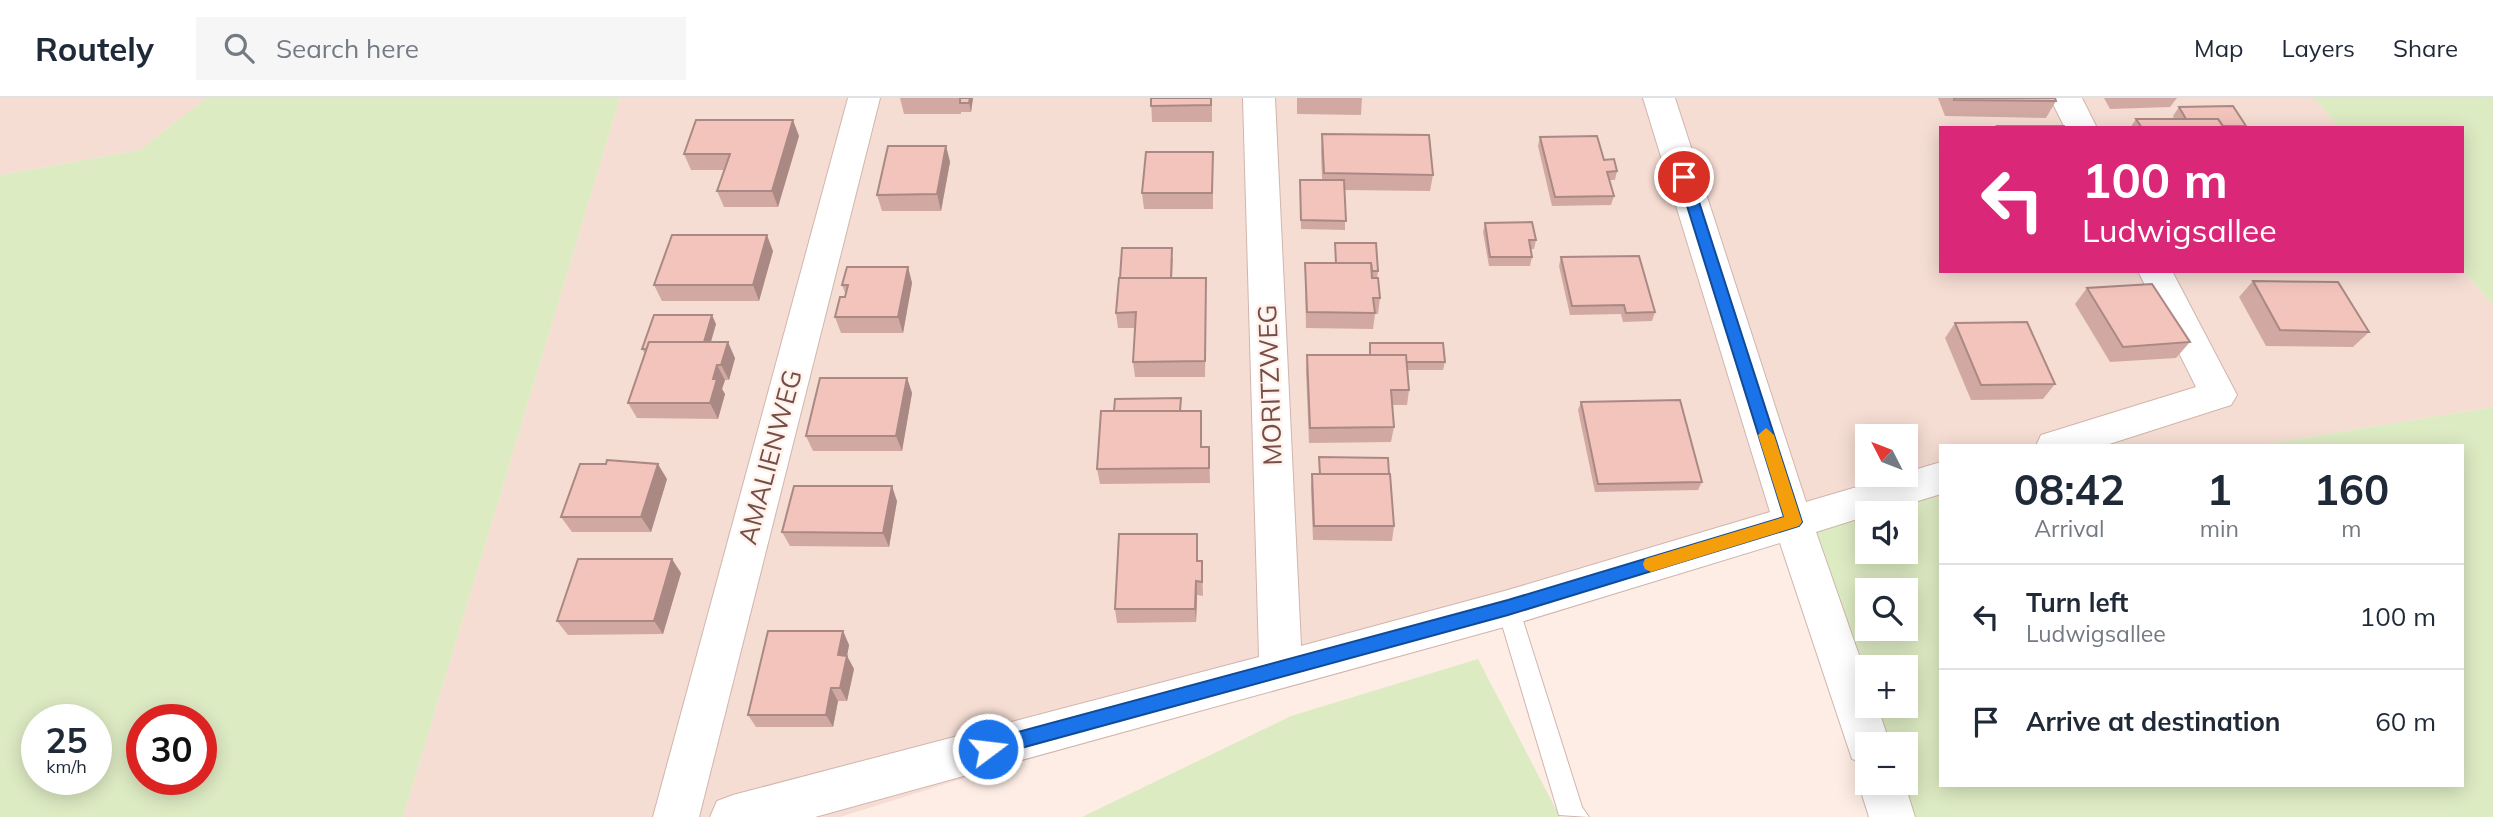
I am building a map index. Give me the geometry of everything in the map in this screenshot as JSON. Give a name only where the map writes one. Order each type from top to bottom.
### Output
[{"type":"street","name":"AMALIENWEG","points":[[676,817],[864,98]]},
{"type":"street","name":"MORITZWEG","points":[[1259,98],[1281,671]]},
{"type":"street","points":[[1659,98],[1793,522],[1864,732]]},
{"type":"street","points":[[2066,98],[2080,126]]},
{"type":"street","points":[[2061,444],[2218,395],[2156,273]]},
{"type":"street","points":[[733,817],[1508,608],[1939,479]]},
{"type":"street","points":[[1885,795],[1892,817]]},
{"type":"lane","points":[[1508,608],[1536,706],[1572,815],[1576,817]]},
{"type":"shaded area","points":[[0,98],[206,98],[140,150],[0,175]]},
{"type":"shaded area","points":[[620,98],[2314,98],[2338,126],[1939,126],[1939,273],[2464,272],[2493,305],[2493,407],[2265,444],[1939,444],[1939,497],[1917,501],[1855,501],[1855,512],[1793,522],[1508,608],[840,817],[403,817]]},
{"type":"green space","points":[[206,98],[620,98],[403,817],[0,817],[0,175],[140,150]]},
{"type":"green space","points":[[2314,98],[2493,98],[2493,305],[2464,272],[2464,126],[2338,126]]},
{"type":"green space","points":[[2493,407],[2493,817],[1915,817],[1907,795],[1918,795],[1918,732],[1881,732],[1875,718],[1918,718],[1918,655],[1855,655],[1855,670],[1793,522],[1855,512],[1855,564],[1918,564],[1917,501],[1939,497],[1939,787],[2464,787],[2464,444],[2265,444]]},
{"type":"green space","points":[[1478,659],[1560,817],[1082,817],[1291,716]]},
{"type":"building","points":[[960,98],[970,98],[969,103],[960,103]]},
{"type":"building","points":[[1151,98],[1211,98],[1211,105],[1151,106]]},
{"type":"building","points":[[2055,98],[2056,101],[1954,100]]},
{"type":"building","points":[[2233,106],[2246,126],[2223,126],[2218,119],[2186,119],[2179,107]]},
{"type":"building","points":[[2136,119],[2218,119],[2223,126],[2141,126]]},
{"type":"building","points":[[696,120],[793,120],[772,191],[717,191],[730,154],[684,154]]},
{"type":"building","points":[[1322,134],[1429,135],[1433,175],[1324,173]]},
{"type":"building","points":[[1597,136],[1604,160],[1614,159],[1617,171],[1607,172],[1614,196],[1555,197],[1540,137]]},
{"type":"building","points":[[888,146],[946,146],[937,194],[877,195]]},
{"type":"building","points":[[1146,152],[1213,152],[1212,193],[1142,193]]},
{"type":"building","points":[[1300,180],[1344,180],[1346,221],[1301,220]]},
{"type":"building","points":[[1532,222],[1536,240],[1529,240],[1532,257],[1490,257],[1485,223]]},
{"type":"building","points":[[672,235],[767,235],[753,285],[654,285]]},
{"type":"building","points":[[1335,243],[1376,243],[1378,271],[1372,271],[1371,263],[1336,263]]},
{"type":"building","points":[[1122,248],[1172,248],[1171,278],[1120,278]]},
{"type":"building","points":[[1639,256],[1655,312],[1626,313],[1624,305],[1572,306],[1561,257]]},
{"type":"building","points":[[1305,263],[1371,263],[1372,278],[1378,278],[1380,298],[1373,298],[1375,313],[1307,312]]},
{"type":"building","points":[[847,267],[908,267],[898,317],[835,317],[840,297],[845,297],[848,285],[842,285]]},
{"type":"building","points":[[1119,278],[1206,278],[1205,361],[1133,362],[1136,312],[1116,313]]},
{"type":"building","points":[[2253,281],[2338,282],[2369,332],[2280,330]]},
{"type":"building","points":[[2152,284],[2190,342],[2123,347],[2087,288]]},
{"type":"building","points":[[654,315],[712,315],[704,342],[649,342],[647,349],[642,349]]},
{"type":"building","points":[[2027,322],[2055,384],[1981,385],[1955,323]]},
{"type":"building","points":[[649,342],[728,342],[721,365],[717,365],[713,379],[717,379],[710,403],[628,403]]},
{"type":"building","points":[[1370,343],[1443,343],[1445,362],[1406,362],[1406,355],[1370,355]]},
{"type":"building","points":[[1307,355],[1406,355],[1409,390],[1391,390],[1394,427],[1310,428]]},
{"type":"building","points":[[820,378],[907,378],[896,436],[806,436]]},
{"type":"building","points":[[1181,398],[1180,411],[1114,411],[1115,399]]},
{"type":"building","points":[[1680,400],[1702,482],[1598,484],[1581,402]]},
{"type":"building","points":[[1101,411],[1201,411],[1201,447],[1209,447],[1209,468],[1097,469]]},
{"type":"building","points":[[1319,457],[1388,458],[1389,474],[1320,474]]},
{"type":"building","points":[[607,460],[658,464],[641,517],[561,517],[580,464],[606,464]]},
{"type":"building","points":[[1312,474],[1390,474],[1394,526],[1314,526]]},
{"type":"building","points":[[794,486],[892,486],[883,533],[782,532]]},
{"type":"building","points":[[1119,534],[1197,534],[1197,561],[1202,561],[1202,582],[1196,581],[1195,609],[1115,609]]},
{"type":"building","points":[[578,559],[672,559],[654,621],[557,621]]},
{"type":"building","points":[[768,631],[843,631],[838,655],[847,656],[840,688],[831,688],[826,715],[748,715]]},
{"type":"slow traffic","points":[[1651,564],[1793,522],[1766,435]]},
{"type":"route","points":[[988,749],[1508,608],[1793,522],[1684,177]]}]
